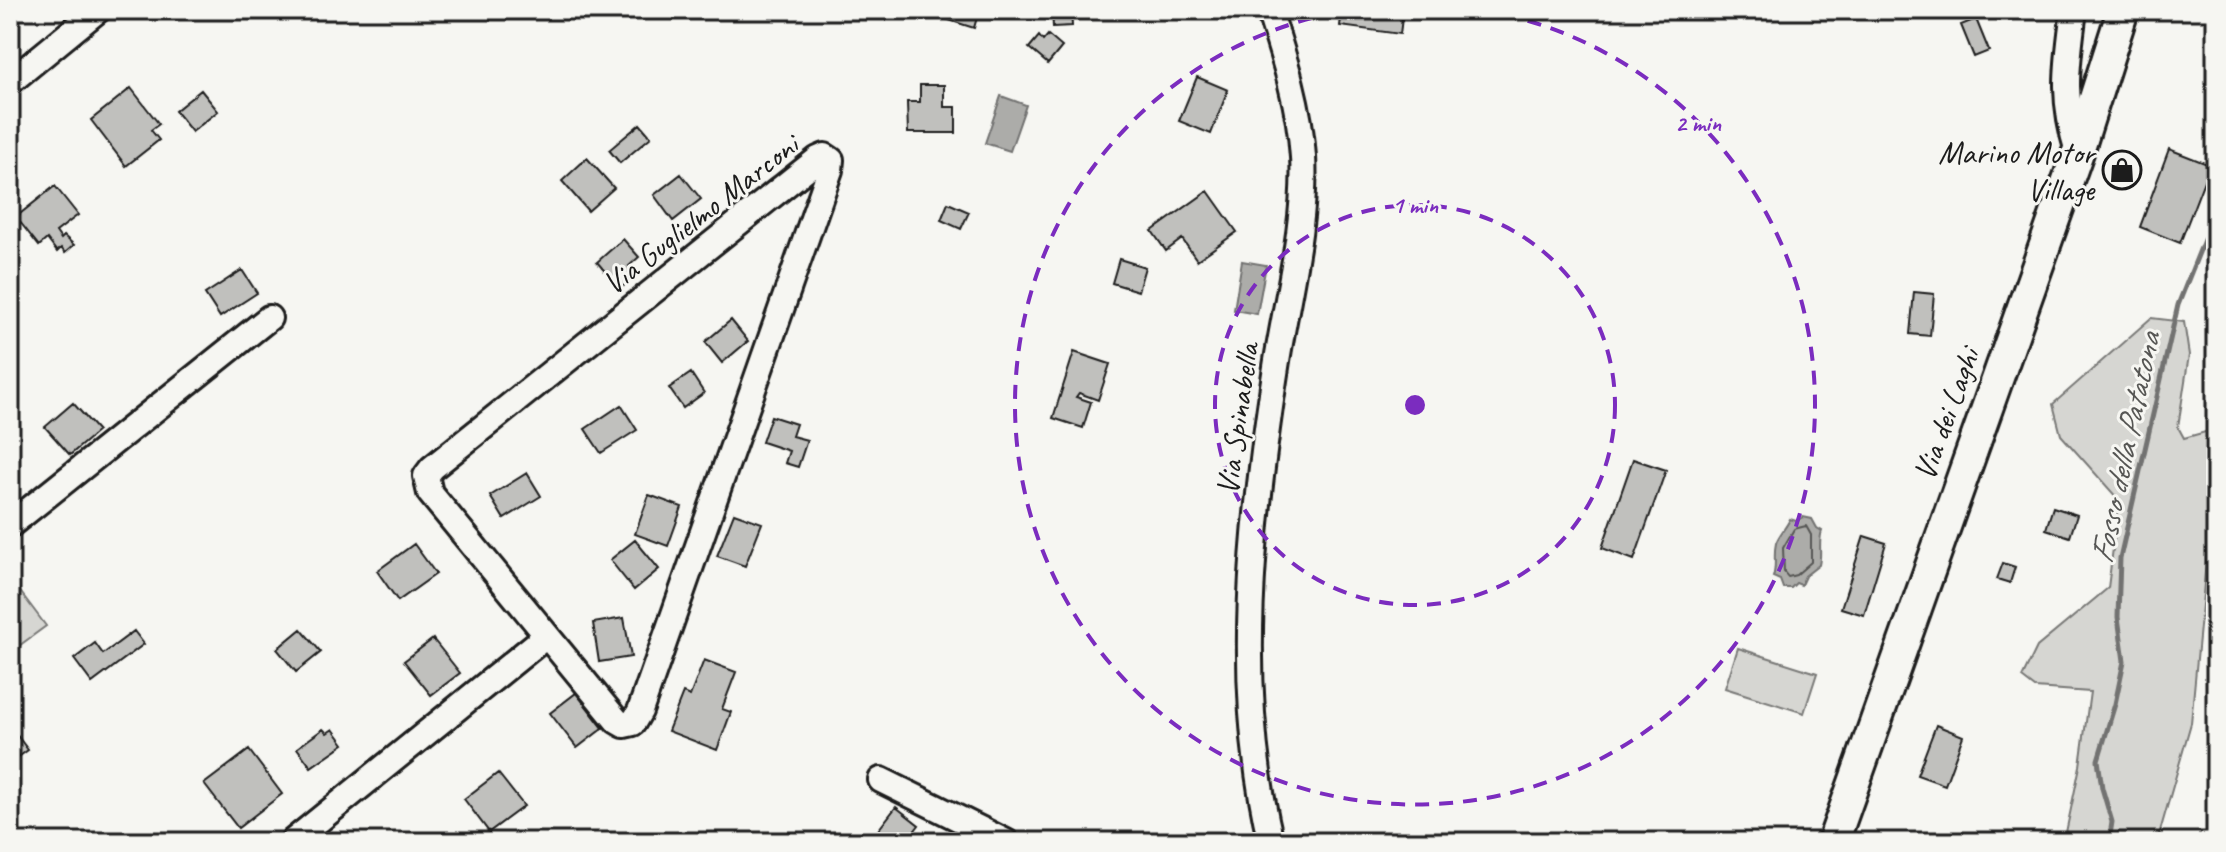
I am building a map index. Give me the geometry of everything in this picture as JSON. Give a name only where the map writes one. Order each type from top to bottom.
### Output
[{"type":"main road","name":"Via dei Laghi","points":[[1833,842],[2078,152],[2123,10]]},
{"type":"street","points":[[10,82],[98,10]]},
{"type":"street","name":"Via Spinabella","points":[[1269,10],[1296,110],[1303,166],[1301,215],[1257,497],[1251,581],[1254,724],[1271,842]]},
{"type":"street","points":[[2074,10],[2066,85],[2068,120],[2078,152]]},
{"type":"street","name":"Via Guglielmo Marconi","points":[[828,157],[831,160],[830,170],[640,711],[633,723],[627,726],[619,723],[546,636],[430,493],[425,482],[427,474],[818,159],[828,157]]},
{"type":"street","points":[[10,525],[269,318]]},
{"type":"street","points":[[292,842],[546,636]]},
{"type":"street","points":[[881,780],[1006,842]]},
{"type":"shaded area","points":[[2151,318],[2184,322],[2189,355],[2178,427],[2184,438],[2216,429],[2216,520],[2209,529],[2191,723],[2157,842],[2064,842],[2080,766],[2090,692],[2035,688],[2022,678],[2037,647],[2108,588],[2119,500],[2061,435],[2053,404]]},
{"type":"shaded area","points":[[10,578],[46,626],[12,651],[10,649]]},
{"type":"shaded area","points":[[1738,648],[1817,673],[1804,713],[1725,688]]},
{"type":"water","points":[[1001,96],[1026,105],[1010,151],[985,143]]},
{"type":"water","points":[[1242,261],[1266,265],[1257,314],[1234,310]]},
{"type":"water","points":[[1803,517],[1812,519],[1822,531],[1819,565],[1805,576],[1801,585],[1796,583],[1791,588],[1783,588],[1780,580],[1773,577],[1776,543],[1790,519],[1796,521]]},
{"type":"building","points":[[917,10],[979,10],[974,28]]},
{"type":"building","points":[[1052,10],[1078,10],[1071,11],[1072,26],[1053,27]]},
{"type":"building","points":[[1342,10],[1403,10],[1400,34],[1340,26]]},
{"type":"building","points":[[1976,19],[1989,51],[1974,57],[1961,25]]},
{"type":"building","points":[[1048,35],[1062,47],[1048,64],[1029,48],[1039,36],[1043,41]]},
{"type":"building","points":[[1197,77],[1228,90],[1211,134],[1179,121]]},
{"type":"building","points":[[920,85],[944,85],[944,107],[956,107],[956,133],[908,133],[907,102],[920,102]]},
{"type":"building","points":[[131,88],[159,124],[151,130],[159,140],[126,166],[91,120]]},
{"type":"building","points":[[201,90],[218,111],[192,132],[175,111]]},
{"type":"building","points":[[640,124],[651,137],[620,163],[609,150]]},
{"type":"building","points":[[2169,149],[2210,165],[2180,243],[2140,227]]},
{"type":"building","points":[[587,158],[614,188],[588,211],[562,181]]},
{"type":"building","points":[[681,174],[701,199],[673,221],[654,195]]},
{"type":"building","points":[[55,186],[78,215],[56,232],[61,239],[64,236],[74,245],[65,253],[61,248],[57,252],[47,239],[39,246],[16,217]]},
{"type":"building","points":[[1208,191],[1237,232],[1197,260],[1182,239],[1166,251],[1152,231]]},
{"type":"building","points":[[948,203],[969,212],[961,229],[941,220]]},
{"type":"building","points":[[623,239],[639,257],[629,266],[636,275],[620,289],[597,262]]},
{"type":"building","points":[[1119,259],[1145,267],[1138,291],[1112,283]]},
{"type":"building","points":[[242,270],[257,293],[220,317],[205,294]]},
{"type":"building","points":[[1914,292],[1934,294],[1930,336],[1910,334]]},
{"type":"building","points":[[731,320],[748,341],[722,363],[705,342]]},
{"type":"building","points":[[1074,352],[1110,364],[1098,400],[1079,393],[1076,397],[1091,402],[1083,428],[1053,418]]},
{"type":"building","points":[[691,373],[704,393],[683,408],[669,388]]},
{"type":"building","points":[[73,403],[98,431],[70,455],[45,427]]},
{"type":"building","points":[[621,405],[637,430],[601,453],[585,429]]},
{"type":"building","points":[[771,416],[796,424],[792,436],[807,440],[798,467],[785,463],[789,451],[762,442]]},
{"type":"building","points":[[1633,459],[1666,470],[1634,560],[1602,548]]},
{"type":"building","points":[[527,473],[541,496],[504,519],[490,496]]},
{"type":"building","points":[[649,495],[682,507],[668,546],[635,534]]},
{"type":"building","points":[[2053,507],[2077,515],[2070,537],[2046,529]]},
{"type":"building","points":[[734,513],[762,523],[745,566],[717,556]]},
{"type":"building","points":[[1864,536],[1886,543],[1864,615],[1841,608]]},
{"type":"building","points":[[635,540],[659,569],[634,590],[610,560]]},
{"type":"building","points":[[414,544],[436,574],[398,601],[377,571]]},
{"type":"building","points":[[2003,563],[2015,567],[2010,583],[1997,579]]},
{"type":"building","points":[[624,618],[631,657],[599,662],[593,623]]},
{"type":"building","points":[[301,629],[321,652],[296,672],[277,649]]},
{"type":"building","points":[[134,631],[144,644],[92,683],[74,659],[95,643],[103,654]]},
{"type":"building","points":[[433,639],[460,673],[431,695],[404,661]]},
{"type":"building","points":[[704,660],[736,672],[722,709],[731,712],[717,750],[668,731],[683,693],[690,696]]},
{"type":"building","points":[[576,693],[603,728],[577,748],[550,713]]},
{"type":"building","points":[[1936,725],[1963,736],[1945,785],[1917,775]]},
{"type":"building","points":[[10,726],[28,750],[10,763]]},
{"type":"building","points":[[323,729],[327,733],[333,729],[344,744],[311,767],[297,748]]},
{"type":"building","points":[[249,750],[282,794],[238,828],[204,784]]},
{"type":"building","points":[[498,773],[524,806],[489,832],[464,799]]},
{"type":"building","points":[[896,807],[919,825],[906,842],[877,842],[872,838]]},
{"type":"waterway","name":"Fosso della Patatona","points":[[2109,842],[2112,822],[2098,760],[2124,661],[2118,617],[2120,558],[2178,305],[2216,210]]},
{"type":"place","name":"Marino Motor Village","points":[[2122,170]]}]
